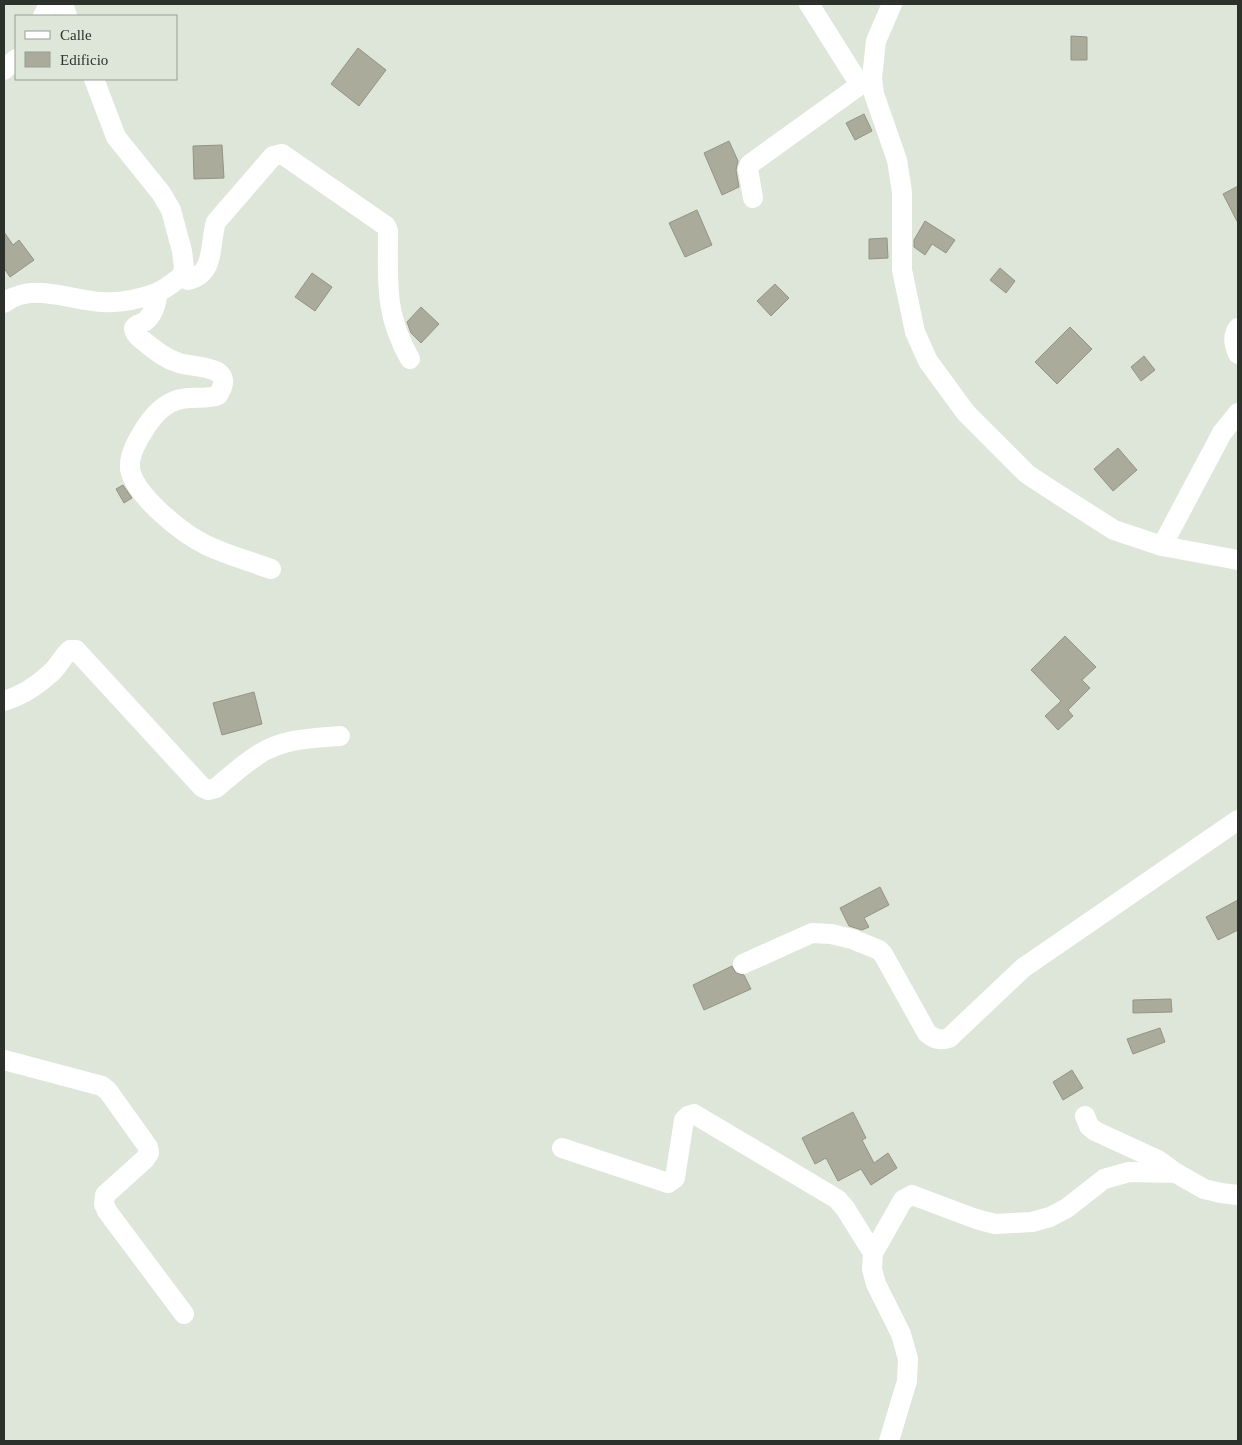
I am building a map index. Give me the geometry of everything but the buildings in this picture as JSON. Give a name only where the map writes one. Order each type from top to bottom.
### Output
[{"type":"street","points":[[809,4],[874,94],[897,160],[902,192],[902,270],[915,332],[928,361],[966,413],[1027,474],[1114,530],[1162,546],[1238,560]]},
{"type":"street","points":[[754,198],[748,169],[750,164],[866,82],[876,41],[892,4]]},
{"type":"street","points":[[4,70],[15,60]]},
{"type":"street","points":[[4,303],[16,296],[39,293],[104,302],[133,299],[157,293],[182,276],[184,267],[182,251],[170,210],[161,193],[116,137],[94,80]]},
{"type":"street","points":[[182,276],[188,280],[194,279],[205,271],[210,257],[216,222],[273,156],[282,154],[386,226],[388,231],[388,292],[390,311],[401,343],[410,359]]},
{"type":"street","points":[[157,293],[157,300],[152,314],[145,322],[136,325],[134,328],[136,335],[169,359],[187,365],[213,369],[221,376],[223,382],[218,395],[171,402],[155,415],[145,428],[130,460],[135,483],[160,512],[188,536],[208,546],[271,569]]},
{"type":"street","points":[[1238,328],[1234,338],[1238,354]]},
{"type":"street","points":[[1162,546],[1222,432],[1238,413]]},
{"type":"street","points":[[4,701],[36,684],[53,671],[64,655],[70,650],[76,650],[202,787],[208,790],[216,788],[256,756],[277,746],[305,739],[340,736]]},
{"type":"street","points":[[743,964],[812,933],[832,934],[852,939],[879,950],[883,954],[927,1033],[941,1040],[949,1038],[1023,968],[1238,820]]},
{"type":"street","points":[[4,1060],[102,1086],[108,1091],[148,1146],[149,1153],[145,1159],[105,1195],[104,1204],[107,1211],[184,1314]]},
{"type":"street","points":[[562,1148],[668,1183],[675,1178],[684,1120],[694,1114],[837,1199],[845,1208],[873,1253]]},
{"type":"street","points":[[1085,1116],[1089,1126],[1095,1131],[1158,1160],[1204,1189],[1238,1195]]},
{"type":"street","points":[[889,1441],[907,1381],[908,1359],[901,1334],[876,1284],[872,1269],[873,1253],[904,1200],[912,1195],[994,1224],[1032,1222],[1050,1217],[1067,1208],[1104,1179],[1116,1174],[1129,1172],[1176,1173]]}]
